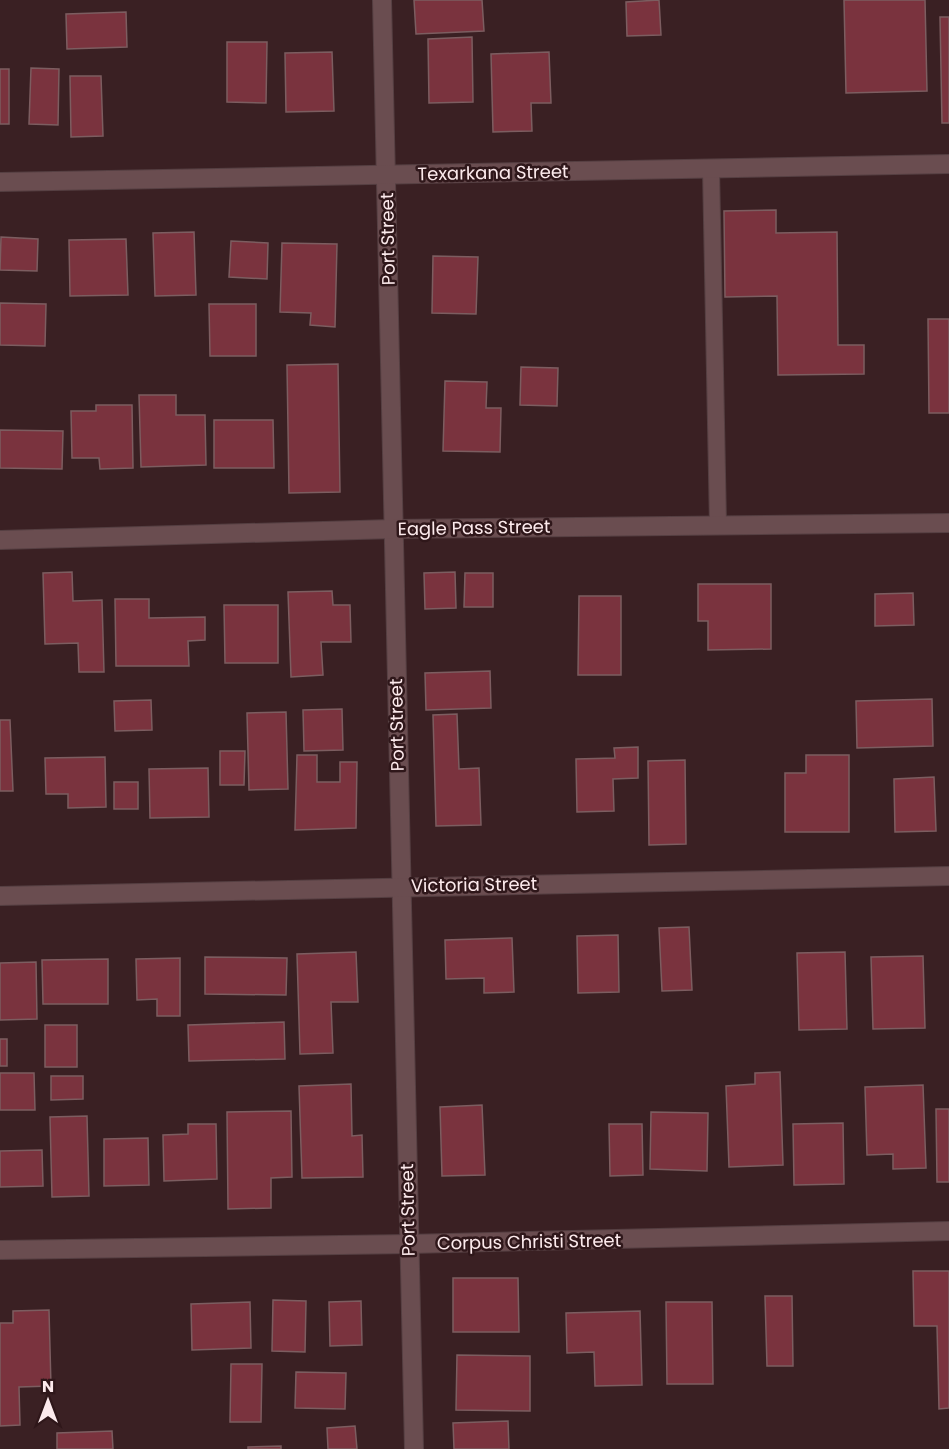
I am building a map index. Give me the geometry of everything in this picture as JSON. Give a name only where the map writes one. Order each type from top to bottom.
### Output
[{"type":"street","name":"Port Street","points":[[382,0],[399,886],[414,1449]]},
{"type":"street","name":"Texarkana Street","points":[[0,182],[949,164]]},
{"type":"street","name":"Eagle Pass Street","points":[[0,540],[393,529],[949,523]]},
{"type":"street","name":"Victoria Street","points":[[0,896],[949,876]]},
{"type":"street","name":"Corpus Christi Street","points":[[0,1250],[409,1244],[949,1231]]},
{"type":"lane","points":[[711,169],[718,525]]},
{"type":"building","points":[[414,0],[482,0],[484,31],[416,34]]},
{"type":"building","points":[[659,0],[661,35],[627,36],[626,2]]},
{"type":"building","points":[[844,0],[925,0],[927,91],[846,93]]},
{"type":"building","points":[[126,12],[127,47],[67,49],[66,14]]},
{"type":"building","points":[[940,17],[949,17],[949,123],[942,123]]},
{"type":"building","points":[[472,37],[473,102],[429,103],[428,39]]},
{"type":"building","points":[[227,42],[267,42],[266,103],[227,102]]},
{"type":"building","points":[[332,52],[334,111],[286,112],[285,53]]},
{"type":"building","points":[[549,52],[551,103],[531,103],[532,131],[493,132],[491,54]]},
{"type":"building","points":[[31,68],[59,69],[58,125],[29,124]]},
{"type":"building","points":[[0,69],[9,69],[9,124],[0,124]]},
{"type":"building","points":[[70,76],[101,76],[103,136],[71,137]]},
{"type":"building","points":[[776,210],[776,233],[837,232],[838,345],[864,345],[864,374],[778,375],[777,296],[725,297],[724,211]]},
{"type":"building","points":[[194,232],[196,295],[155,296],[153,233]]},
{"type":"building","points":[[1,237],[38,239],[37,271],[0,270]]},
{"type":"building","points":[[126,239],[128,295],[70,296],[69,240]]},
{"type":"building","points":[[231,241],[268,243],[267,279],[229,277]]},
{"type":"building","points":[[282,243],[337,244],[335,327],[310,325],[311,313],[280,312]]},
{"type":"building","points":[[433,256],[478,257],[476,314],[432,313]]},
{"type":"building","points":[[0,303],[46,304],[45,346],[0,345]]},
{"type":"building","points":[[209,304],[256,304],[256,356],[210,356]]},
{"type":"building","points":[[928,319],[949,319],[949,413],[929,413]]},
{"type":"building","points":[[338,364],[340,492],[289,493],[287,365]]},
{"type":"building","points":[[521,367],[558,368],[557,406],[520,405]]},
{"type":"building","points":[[445,381],[487,382],[486,408],[501,408],[500,452],[443,451]]},
{"type":"building","points":[[139,395],[176,395],[176,415],[205,415],[206,465],[141,467]]},
{"type":"building","points":[[96,405],[132,405],[133,468],[100,469],[99,458],[72,458],[71,411],[96,411]]},
{"type":"building","points":[[214,420],[273,420],[274,468],[214,468]]},
{"type":"building","points":[[0,430],[63,431],[62,469],[0,468]]},
{"type":"building","points":[[72,572],[73,601],[102,600],[104,672],[79,672],[78,643],[45,644],[43,573]]},
{"type":"building","points":[[455,572],[456,608],[425,609],[424,573]]},
{"type":"building","points":[[465,573],[493,573],[493,607],[464,607]]},
{"type":"building","points":[[698,584],[771,584],[771,649],[708,650],[708,621],[698,621]]},
{"type":"building","points":[[332,591],[333,605],[350,605],[351,642],[321,642],[323,675],[291,677],[288,592]]},
{"type":"building","points":[[913,593],[914,625],[875,626],[875,594]]},
{"type":"building","points":[[579,596],[621,596],[621,675],[578,675]]},
{"type":"building","points":[[115,599],[149,599],[149,618],[205,617],[205,640],[188,641],[189,666],[116,666]]},
{"type":"building","points":[[224,605],[278,605],[278,663],[225,663]]},
{"type":"building","points":[[490,671],[491,708],[426,710],[425,673]]},
{"type":"building","points":[[932,699],[933,746],[857,748],[856,701]]},
{"type":"building","points":[[151,700],[152,730],[115,731],[114,701]]},
{"type":"building","points":[[342,709],[343,750],[304,751],[303,710]]},
{"type":"building","points":[[286,712],[288,789],[249,790],[247,713]]},
{"type":"building","points":[[457,714],[459,769],[479,768],[481,825],[436,826],[433,715]]},
{"type":"building","points":[[0,720],[10,720],[13,791],[0,791]]},
{"type":"building","points":[[638,747],[638,778],[613,779],[614,811],[577,812],[576,759],[615,758],[614,748]]},
{"type":"building","points":[[220,751],[245,751],[244,785],[220,785]]},
{"type":"building","points":[[297,755],[317,755],[317,782],[340,782],[340,762],[357,762],[356,828],[295,830]]},
{"type":"building","points":[[806,755],[849,755],[849,832],[785,832],[785,773],[806,773]]},
{"type":"building","points":[[105,757],[106,807],[68,808],[68,794],[46,794],[45,758]]},
{"type":"building","points":[[685,760],[686,844],[649,845],[648,761]]},
{"type":"building","points":[[208,768],[209,817],[150,818],[149,769]]},
{"type":"building","points":[[934,777],[936,831],[895,832],[894,779]]},
{"type":"building","points":[[114,782],[138,782],[138,809],[114,809]]},
{"type":"building","points":[[689,927],[692,990],[662,991],[659,928]]},
{"type":"building","points":[[618,935],[619,992],[578,993],[577,936]]},
{"type":"building","points":[[512,938],[514,992],[484,993],[484,978],[446,979],[445,940]]},
{"type":"building","points":[[356,952],[358,1002],[331,1002],[333,1053],[300,1054],[297,954]]},
{"type":"building","points":[[845,952],[847,1029],[799,1030],[797,953]]},
{"type":"building","points":[[923,956],[925,1028],[873,1029],[871,957]]},
{"type":"building","points":[[205,957],[287,958],[286,995],[205,994]]},
{"type":"building","points":[[180,958],[180,1016],[157,1016],[157,999],[137,1000],[136,959]]},
{"type":"building","points":[[108,959],[108,1004],[43,1004],[42,960]]},
{"type":"building","points":[[36,962],[37,1019],[0,1020],[0,963]]},
{"type":"building","points":[[284,1022],[285,1059],[189,1061],[188,1025]]},
{"type":"building","points":[[45,1025],[77,1025],[77,1067],[45,1067]]},
{"type":"building","points":[[0,1039],[7,1039],[7,1066],[0,1066]]},
{"type":"building","points":[[780,1072],[783,1165],[729,1167],[726,1086],[755,1084],[755,1073]]},
{"type":"building","points":[[0,1073],[34,1073],[35,1110],[0,1110]]},
{"type":"building","points":[[51,1076],[83,1076],[83,1099],[51,1100]]},
{"type":"building","points":[[351,1084],[352,1136],[362,1135],[363,1177],[302,1178],[299,1086]]},
{"type":"building","points":[[923,1085],[926,1168],[893,1169],[893,1154],[867,1155],[865,1087]]},
{"type":"building","points":[[482,1105],[485,1175],[442,1176],[440,1107]]},
{"type":"building","points":[[936,1109],[949,1109],[949,1182],[937,1182]]},
{"type":"building","points":[[291,1111],[292,1177],[271,1178],[271,1208],[228,1209],[227,1112]]},
{"type":"building","points":[[651,1112],[708,1113],[707,1171],[650,1169]]},
{"type":"building","points":[[87,1116],[89,1196],[52,1197],[50,1117]]},
{"type":"building","points":[[843,1123],[844,1184],[794,1185],[793,1124]]},
{"type":"building","points":[[188,1124],[216,1124],[217,1179],[164,1181],[163,1135],[188,1134]]},
{"type":"building","points":[[609,1124],[642,1124],[643,1175],[610,1176]]},
{"type":"building","points":[[148,1138],[149,1185],[104,1186],[104,1139]]},
{"type":"building","points":[[42,1150],[43,1186],[0,1187],[0,1151]]},
{"type":"building","points":[[913,1271],[949,1271],[949,1408],[939,1409],[937,1326],[914,1326]]},
{"type":"building","points":[[453,1278],[518,1278],[519,1332],[453,1332]]},
{"type":"building","points":[[765,1296],[792,1296],[793,1366],[767,1366]]},
{"type":"building","points":[[273,1300],[306,1301],[305,1352],[272,1351]]},
{"type":"building","points":[[361,1301],[362,1345],[330,1346],[329,1302]]},
{"type":"building","points":[[250,1302],[251,1348],[192,1350],[191,1304]]},
{"type":"building","points":[[666,1302],[712,1302],[713,1384],[667,1384]]},
{"type":"building","points":[[49,1310],[51,1386],[19,1387],[20,1425],[0,1426],[0,1323],[13,1323],[13,1311]]},
{"type":"building","points":[[640,1311],[642,1385],[595,1386],[594,1352],[567,1353],[566,1313]]},
{"type":"building","points":[[457,1355],[530,1356],[530,1411],[456,1410]]},
{"type":"building","points":[[231,1364],[262,1364],[261,1422],[230,1422]]},
{"type":"building","points":[[296,1372],[346,1373],[345,1409],[295,1408]]},
{"type":"building","points":[[508,1421],[509,1449],[454,1449],[453,1423]]},
{"type":"building","points":[[355,1426],[357,1449],[328,1449],[327,1428]]},
{"type":"building","points":[[112,1431],[113,1449],[57,1449],[57,1433]]},
{"type":"building","points":[[281,1446],[281,1449],[248,1449],[248,1447]]}]
